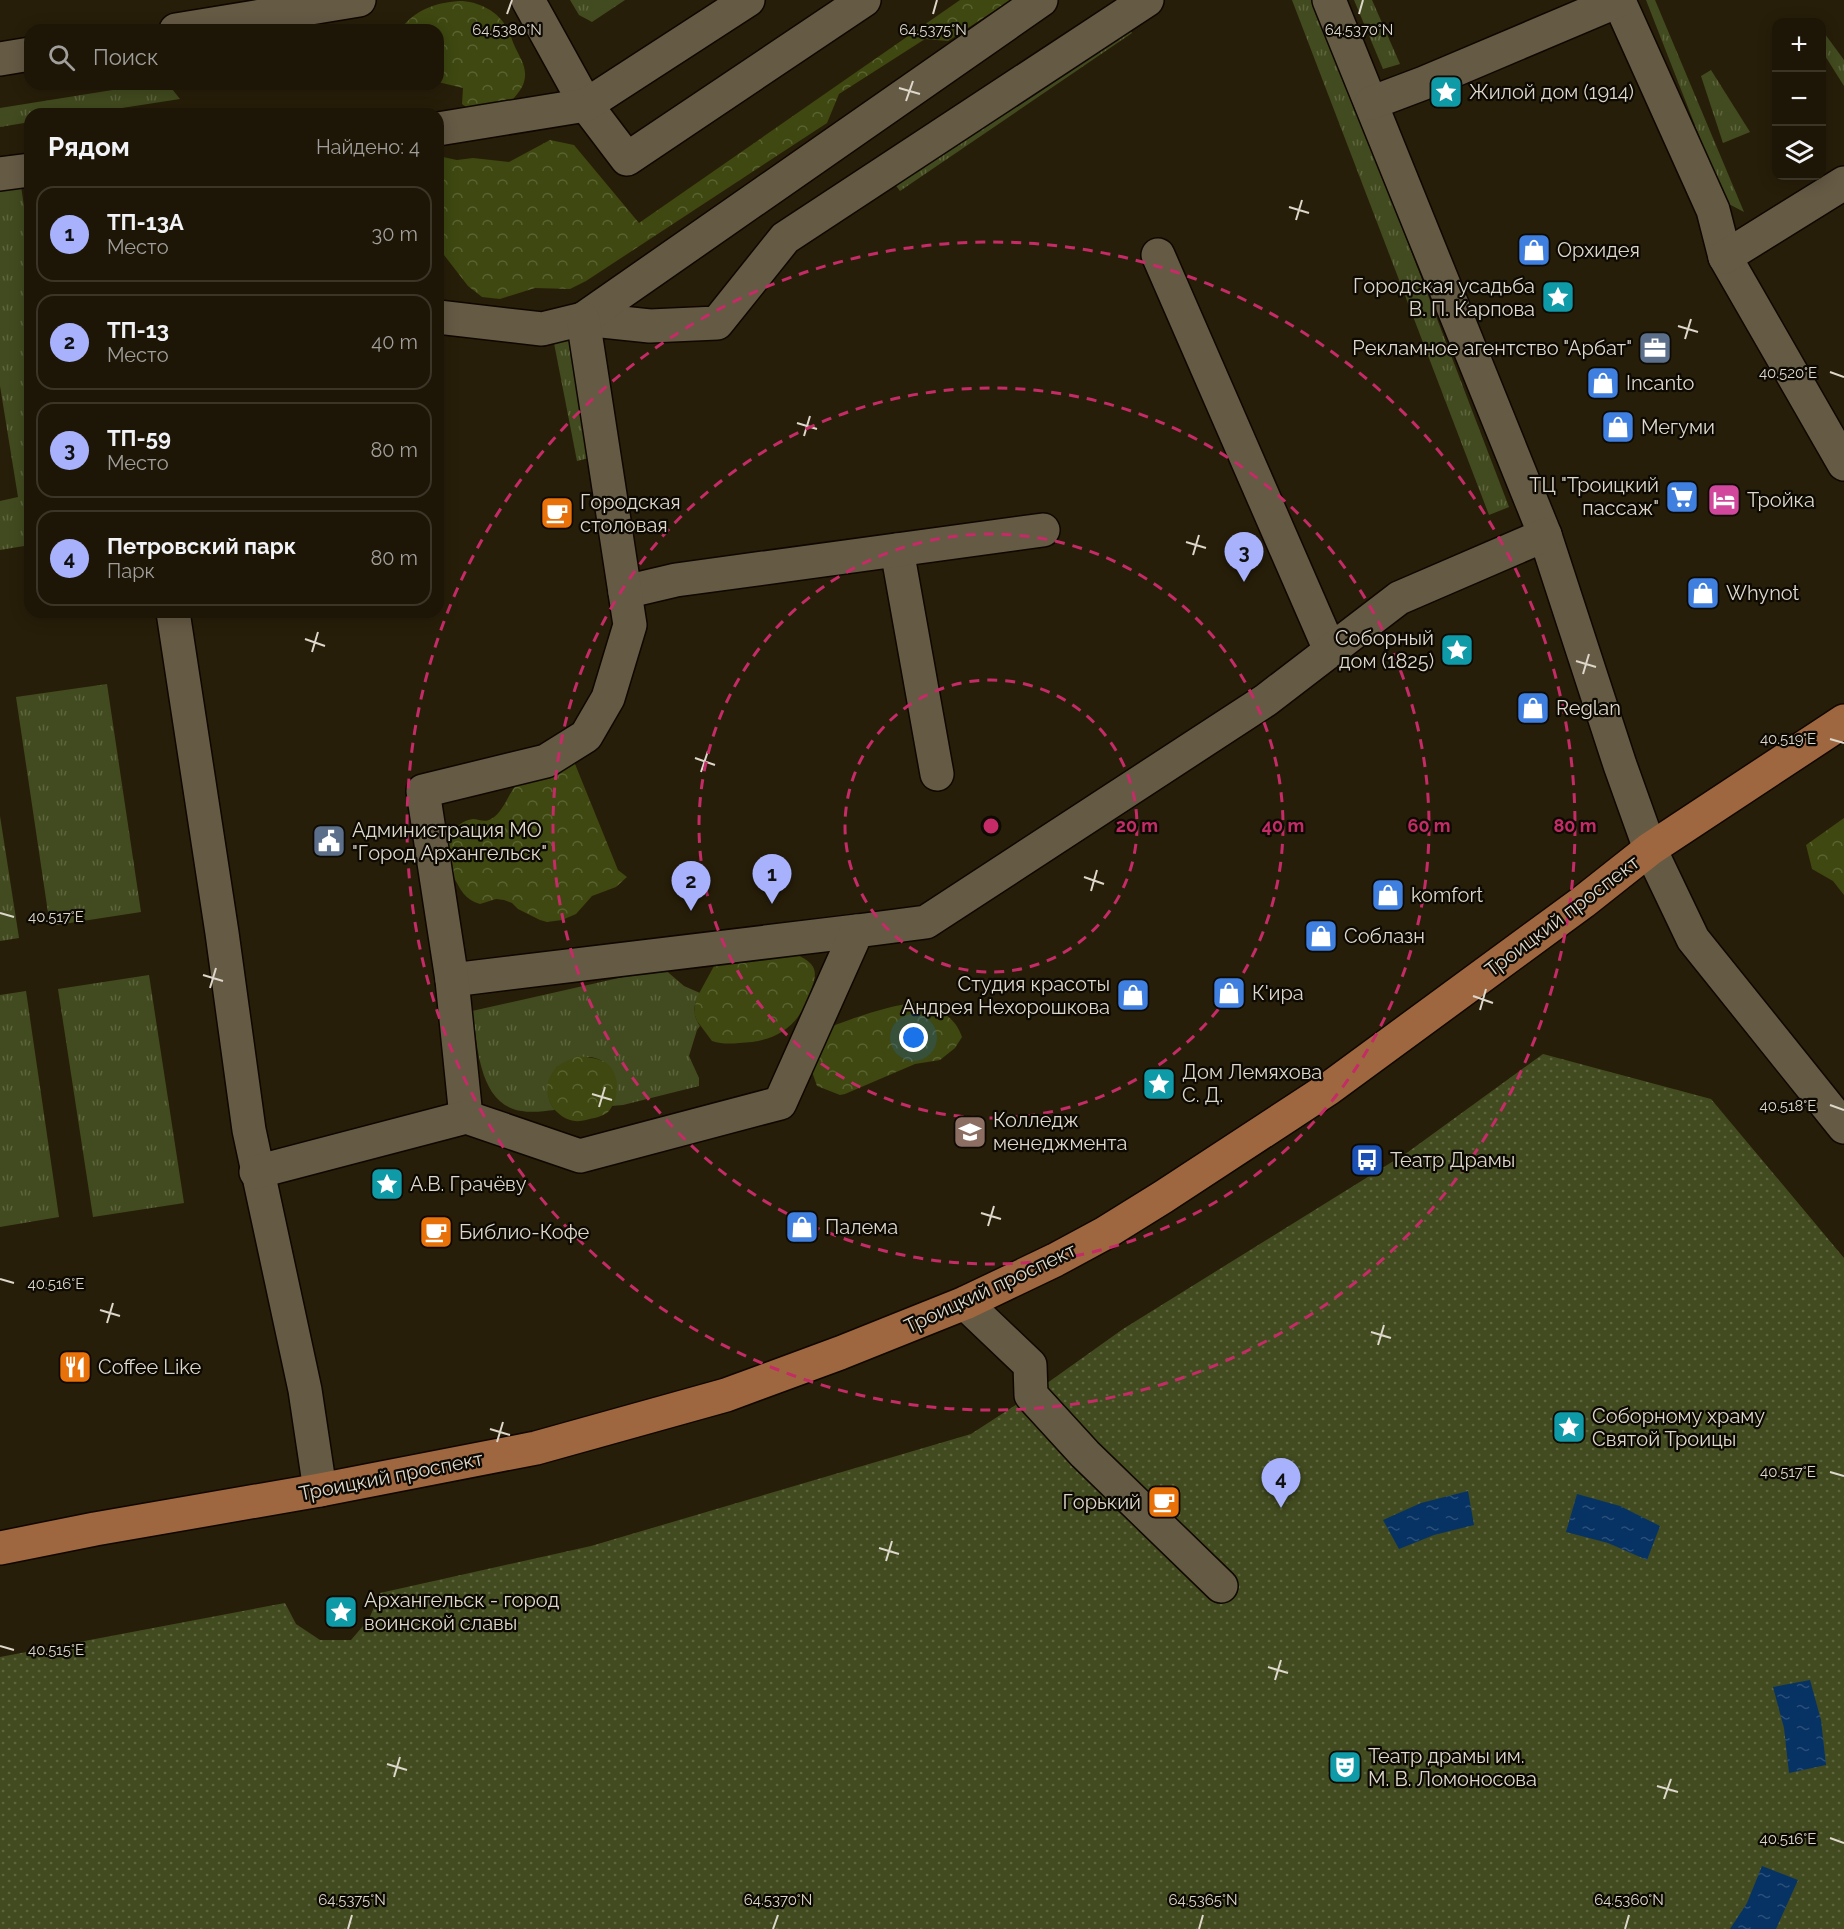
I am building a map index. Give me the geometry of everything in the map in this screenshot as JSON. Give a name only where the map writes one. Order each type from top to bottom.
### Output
[{"type":"main road","name":"Троицкий проспект","points":[[0,1548],[94,1529],[320,1491],[536,1448],[726,1395],[965,1303],[1105,1233],[1328,1089],[1583,902],[1650,849],[1844,721]]},
{"type":"street","points":[[213,24],[359,0]]},
{"type":"street","points":[[528,0],[586,105],[627,159],[864,0]]},
{"type":"street","points":[[444,128],[586,105],[748,0]]},
{"type":"street","points":[[583,319],[1041,0]]},
{"type":"street","points":[[444,319],[542,329],[583,319],[650,326],[717,323],[785,238],[1147,0]]},
{"type":"street","points":[[1329,0],[1545,535],[1620,765],[1650,849],[1692,939],[1844,1127]]},
{"type":"street","points":[[1371,104],[1619,0],[1713,210],[1725,257],[1844,464]]},
{"type":"street","points":[[0,59],[24,55]]},
{"type":"street","points":[[0,174],[24,171]]},
{"type":"street","points":[[1725,257],[1844,183]]},
{"type":"street","points":[[1158,255],[1330,650]]},
{"type":"street","points":[[466,1118],[452,980],[423,791],[546,761],[586,736],[608,698],[630,625],[583,319]]},
{"type":"street","points":[[625,591],[676,580],[1043,530]]},
{"type":"street","points":[[452,980],[926,922],[1266,700],[1399,598],[1545,535]]},
{"type":"street","points":[[897,550],[937,774]]},
{"type":"street","points":[[174,618],[256,1172],[305,1390],[320,1491]]},
{"type":"street","points":[[256,1172],[466,1118],[580,1156],[780,1103],[857,931]]},
{"type":"street","points":[[965,1303],[1030,1365],[1031,1395],[1077,1445],[1221,1586]]},
{"type":"green space","points":[[570,0],[625,0],[592,22],[579,15]]},
{"type":"green space","points":[[960,0],[1011,0],[948,41],[925,39],[839,94],[827,123],[586,281],[570,289],[535,288],[500,299],[482,297],[468,286],[444,255],[444,157],[509,162],[550,140],[574,145],[639,223]]},
{"type":"green space","points":[[1292,0],[1315,0],[1509,507],[1489,515]]},
{"type":"green space","points":[[1354,0],[1372,0],[1400,64],[1383,69]]},
{"type":"green space","points":[[1646,0],[1655,0],[1744,212],[1725,202]]},
{"type":"green space","points":[[466,1],[480,5],[494,12],[504,23],[525,72],[523,85],[509,105],[470,110],[462,104],[463,88],[444,83],[444,24],[405,24],[426,9],[441,4]]},
{"type":"green space","points":[[1127,24],[1132,33],[900,191],[894,183]]},
{"type":"green space","points":[[1826,35],[1844,60],[1844,86],[1826,57]]},
{"type":"green space","points":[[1711,70],[1750,132],[1723,143],[1701,76]]},
{"type":"green space","points":[[112,90],[173,90],[180,99],[122,108],[24,108],[24,123],[0,127],[0,108]]},
{"type":"green space","points":[[21,186],[24,206],[24,546],[0,550],[0,501],[18,497],[0,386],[0,190]]},
{"type":"green space","points":[[569,335],[593,457],[577,461],[553,338]]},
{"type":"green space","points":[[107,684],[141,912],[50,926],[16,697]]},
{"type":"green space","points":[[573,759],[618,870],[627,877],[616,887],[592,896],[576,914],[562,920],[547,922],[504,900],[496,899],[480,904],[467,897],[444,858],[444,849],[452,832],[467,820],[491,819],[499,812],[511,792],[523,779]]},
{"type":"green space","points":[[0,816],[19,938],[0,941]]},
{"type":"green space","points":[[1844,818],[1844,895],[1833,881],[1812,869],[1806,845]]},
{"type":"green space","points":[[791,951],[809,962],[815,973],[806,1003],[793,1022],[776,1035],[753,1042],[732,1044],[712,1041],[697,1021],[694,1013],[696,999],[714,966],[732,957]]},
{"type":"green space","points":[[663,968],[684,986],[700,993],[694,1010],[700,1026],[689,1056],[699,1078],[699,1086],[611,1106],[616,1090],[614,1075],[605,1063],[586,1057],[557,1067],[548,1088],[549,1099],[555,1110],[522,1111],[507,1106],[496,1098],[483,1072],[472,1011]]},
{"type":"green space","points":[[149,975],[184,1203],[93,1217],[58,989]]},
{"type":"green space","points":[[26,991],[59,1217],[0,1227],[0,995]]},
{"type":"green space","points":[[916,1003],[938,1010],[954,1023],[962,1037],[955,1048],[940,1060],[915,1064],[845,1094],[840,1095],[817,1086],[810,1066],[829,1029],[875,1011]]},
{"type":"green space","points":[[1543,1054],[1711,1099],[1844,1258],[1844,1929],[0,1929],[0,1657],[285,1603],[296,1624],[320,1640],[351,1640],[369,1619],[380,1593],[591,1546],[971,1434],[1022,1401],[1123,1329],[1408,1152]]},
{"type":"green space","points":[[578,1056],[605,1062],[610,1066],[616,1079],[617,1093],[608,1112],[582,1121],[574,1121],[557,1112],[550,1102],[547,1090],[550,1077],[557,1067]]},
{"type":"water","points":[[1468,1491],[1474,1525],[1434,1535],[1399,1549],[1383,1520],[1421,1503]]},
{"type":"water","points":[[1577,1494],[1620,1506],[1660,1526],[1647,1560],[1608,1543],[1566,1532]]},
{"type":"water","points":[[1810,1680],[1821,1720],[1826,1765],[1789,1773],[1784,1728],[1773,1687]]},
{"type":"water","points":[[1762,1866],[1798,1880],[1776,1929],[1730,1929],[1747,1903]]},
{"type":"place","name":"Жилой дом (1914)","points":[[1446,92]]},
{"type":"place","name":"Орхидея","points":[[1534,250]]},
{"type":"place","name":"Городская усадьба В. П. Карпова","points":[[1558,297]]},
{"type":"place","name":"Рекламное агентство \"Арбат\"","points":[[1655,348]]},
{"type":"place","name":"Incanto","points":[[1603,383]]},
{"type":"place","name":"Мегуми","points":[[1618,427]]},
{"type":"place","name":"ТЦ \"Троицкий пассаж\"","points":[[1682,497]]},
{"type":"place","name":"Тройка","points":[[1724,500]]},
{"type":"place","name":"Городская столовая","points":[[557,513]]},
{"type":"place","name":"ТП-59","points":[[1244,582]]},
{"type":"place","name":"Whynot","points":[[1703,593]]},
{"type":"place","name":"Соборный дом (1825)","points":[[1457,650]]},
{"type":"place","name":"Reglan","points":[[1533,708]]},
{"type":"place","name":"Администрация МО \"Город Архангельск\"","points":[[329,841]]},
{"type":"place","name":"komfort","points":[[1388,895]]},
{"type":"place","name":"ТП-13А","points":[[772,904]]},
{"type":"place","name":"ТП-13","points":[[691,911]]},
{"type":"place","name":"Соблазн","points":[[1321,936]]},
{"type":"place","name":"К'ира","points":[[1229,993]]},
{"type":"place","name":"Студия красоты Андрея Нехорошкова","points":[[1133,995]]},
{"type":"place","name":"Дом Лемяхова С. Д.","points":[[1159,1084]]},
{"type":"place","name":"Колледж менеджмента","points":[[970,1132]]},
{"type":"place","name":"Театр Драмы","points":[[1367,1160]]},
{"type":"place","name":"А.В. Грачёву","points":[[387,1184]]},
{"type":"place","name":"Палема","points":[[802,1227]]},
{"type":"place","name":"Библио-Кофе","points":[[436,1232]]},
{"type":"place","name":"Coffee Like","points":[[75,1367]]},
{"type":"place","name":"Соборному храму Святой Троицы","points":[[1569,1427]]},
{"type":"place","name":"Горький","points":[[1164,1502]]},
{"type":"place","name":"Петровский парк","points":[[1281,1508]]},
{"type":"place","name":"Архангельск - город воинской славы","points":[[341,1612]]},
{"type":"place","name":"Театр драмы им. М. В. Ломоносова","points":[[1345,1767]]}]
